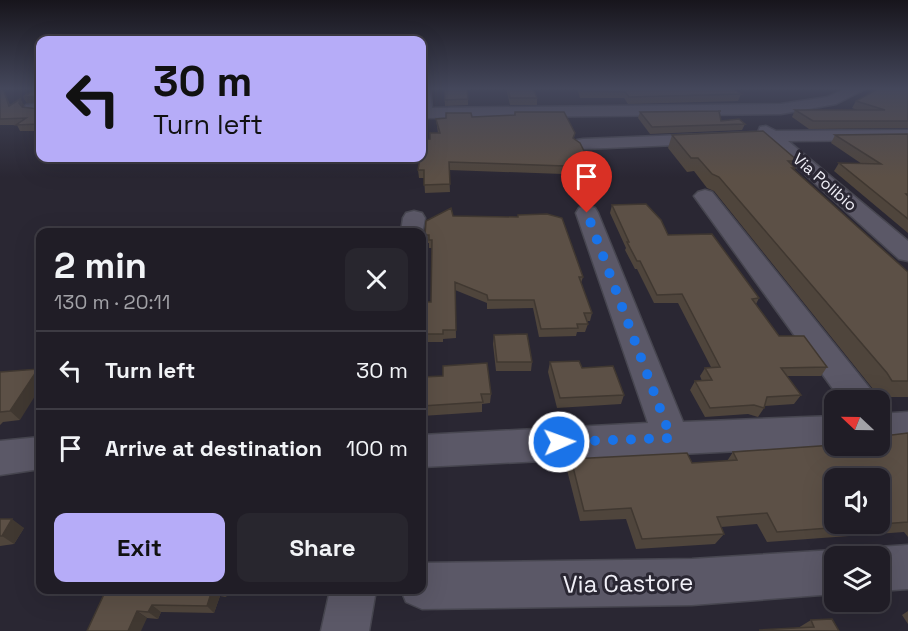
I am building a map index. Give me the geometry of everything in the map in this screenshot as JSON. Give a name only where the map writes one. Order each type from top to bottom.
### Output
[{"type":"street","name":"Via Polibio","points":[[750,117],[908,254]]},
{"type":"street","name":"Via Polibio","points":[[792,117],[814,135],[828,153],[792,154]]},
{"type":"street","points":[[583,144],[771,136],[908,135]]},
{"type":"street","points":[[672,142],[792,154]]},
{"type":"street","points":[[705,196],[851,390]]},
{"type":"street","points":[[587,213],[671,438]]},
{"type":"street","points":[[426,451],[824,431]]},
{"type":"street","points":[[0,458],[36,454]]},
{"type":"street","points":[[890,568],[908,567]]},
{"type":"street","name":"Via Castore","points":[[426,586],[692,582],[824,573]]},
{"type":"street","points":[[345,631],[352,594]]},
{"type":"building","points":[[36,117],[36,124],[16,125],[26,118],[0,119]]},
{"type":"building","points":[[567,117],[575,133],[573,138],[580,143],[593,169],[449,162],[450,184],[424,185],[424,170],[418,170],[419,162],[426,162],[426,140],[430,139],[430,133],[440,133],[436,119]]},
{"type":"building","points":[[644,117],[720,117],[721,121],[739,119],[745,124],[652,127]]},
{"type":"building","points":[[807,117],[908,117],[908,121],[813,121]]},
{"type":"building","points":[[763,131],[798,161],[788,161],[795,168],[792,168],[908,272],[908,381],[892,381],[719,177],[712,174],[698,158],[691,158],[672,135]]},
{"type":"building","points":[[908,134],[908,194],[906,194],[908,196],[908,219],[839,163],[881,164],[835,135]]},
{"type":"building","points":[[646,204],[661,220],[668,235],[712,234],[759,298],[752,299],[779,336],[804,336],[827,367],[781,368],[801,395],[767,397],[764,408],[754,405],[710,408],[695,381],[712,380],[705,368],[720,367],[682,294],[657,295],[640,261],[637,261],[627,242],[629,242],[612,205]]},
{"type":"building","points":[[451,208],[453,216],[518,217],[518,215],[547,214],[562,218],[583,277],[579,277],[592,313],[584,313],[588,324],[577,324],[578,328],[541,329],[534,300],[488,300],[487,295],[455,282],[456,330],[443,330],[443,334],[426,334],[426,302],[431,302],[432,240],[429,240],[429,235],[426,235],[426,221]]},
{"type":"building","points":[[527,334],[532,362],[497,362],[494,335]]},
{"type":"building","points":[[579,361],[582,368],[613,366],[624,395],[560,398],[550,362]]},
{"type":"building","points":[[487,363],[491,394],[481,394],[483,402],[426,406],[426,377],[443,376],[443,366]]},
{"type":"building","points":[[36,369],[10,411],[0,412],[0,372]]},
{"type":"building","points":[[890,433],[892,435],[908,433],[908,522],[890,523],[890,468],[824,468],[824,528],[777,532],[767,513],[717,517],[724,534],[642,539],[631,508],[584,511],[571,459],[687,453],[692,463],[737,460],[733,452],[824,446],[824,456],[890,456]]},
{"type":"building","points":[[0,519],[12,519],[2,536],[0,536]]},
{"type":"building","points":[[104,594],[211,594],[207,606],[152,605],[148,612],[137,611],[128,631],[87,631]]},
{"type":"building","points":[[832,619],[839,631],[759,630],[814,627],[811,620]]},
{"type":"route","points":[[559,442],[671,438],[587,213]]}]
